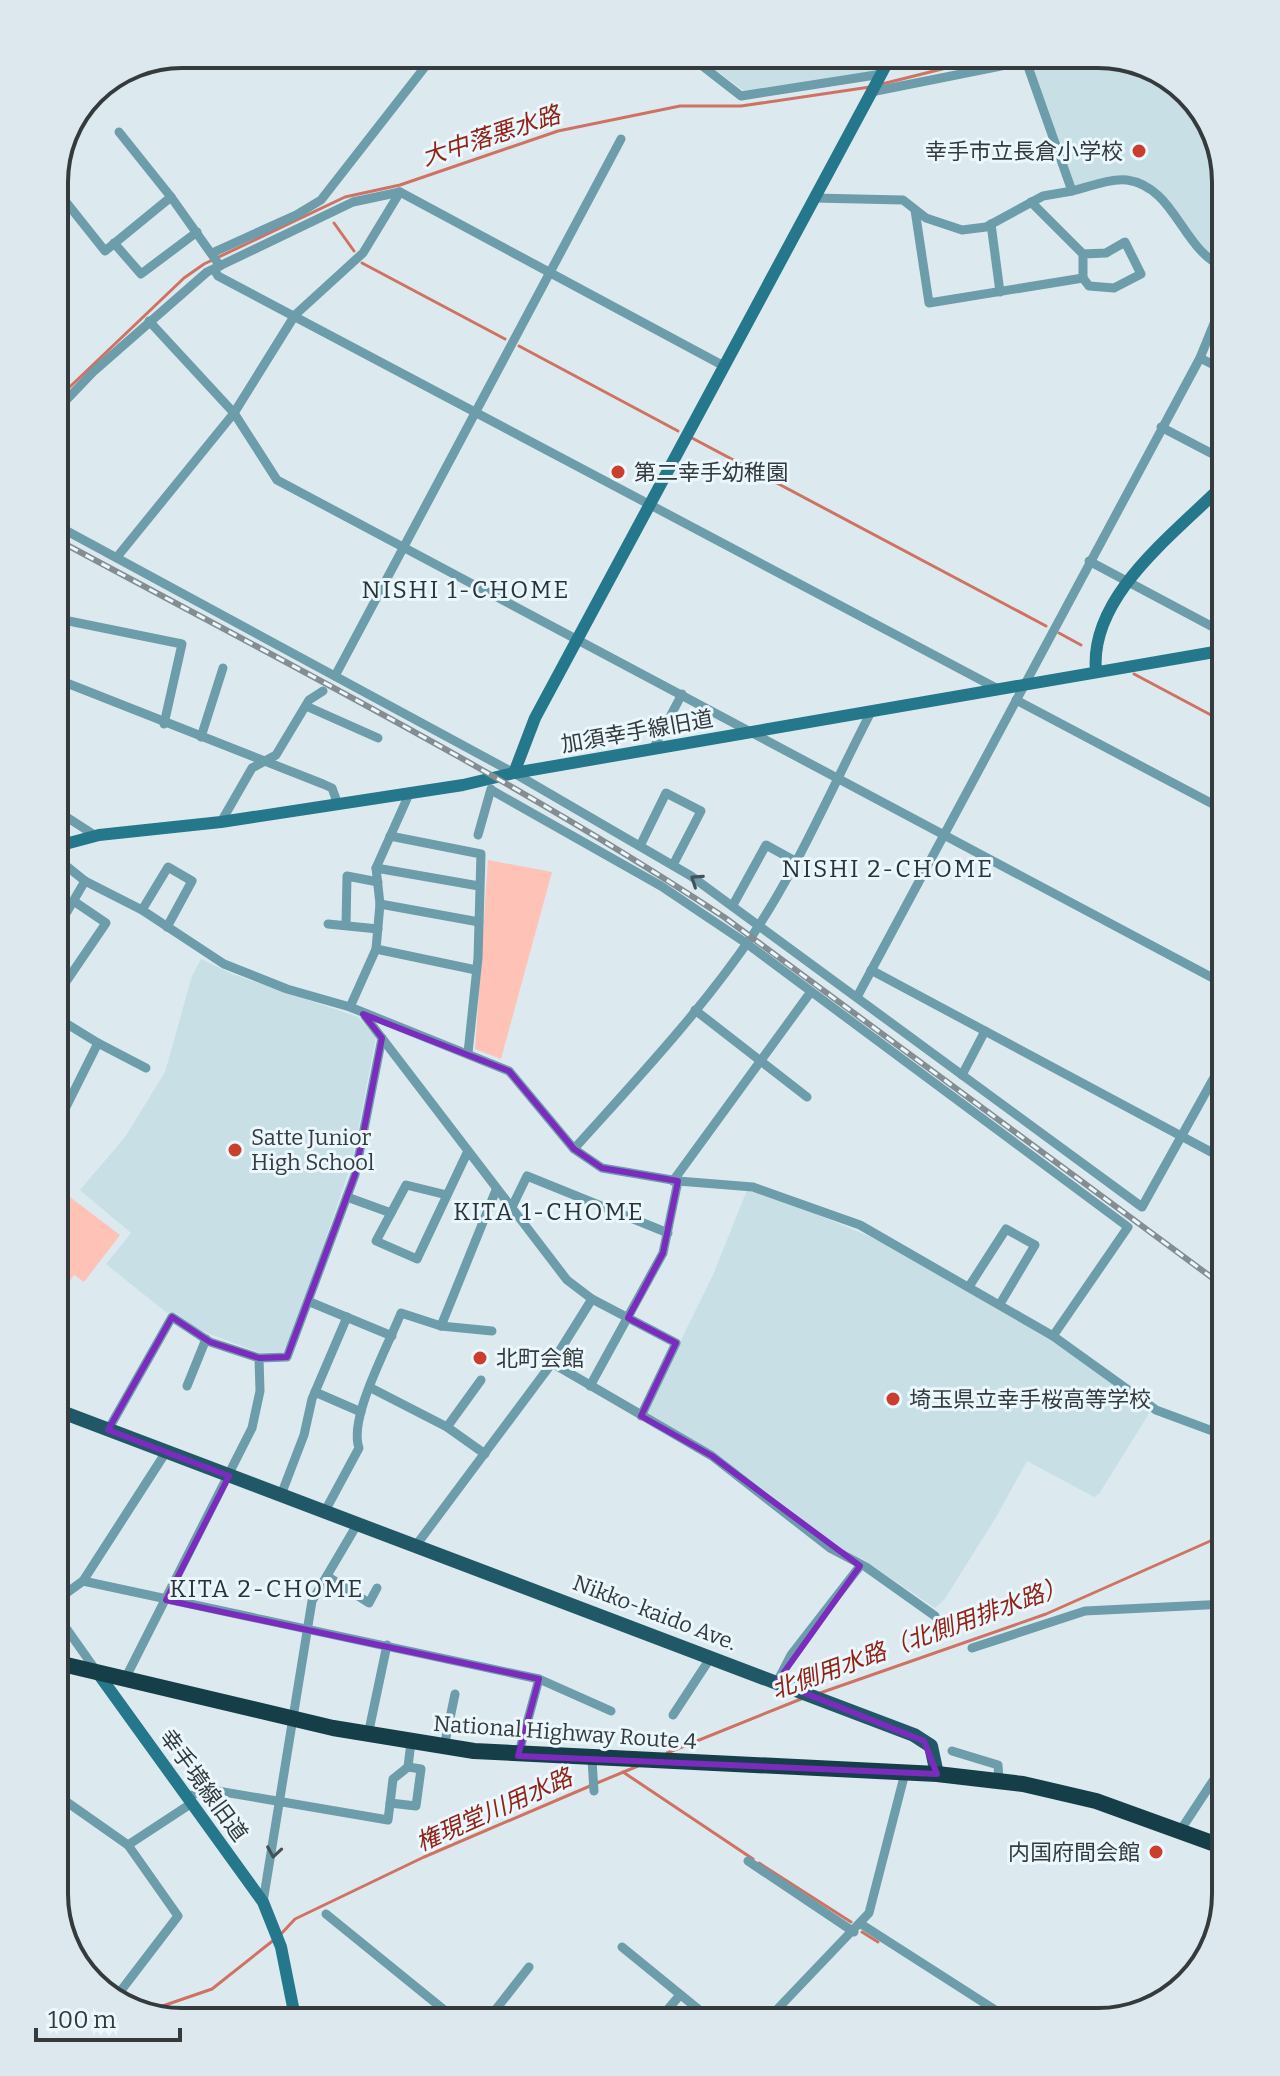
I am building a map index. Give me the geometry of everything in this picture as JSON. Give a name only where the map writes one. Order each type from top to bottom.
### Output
[{"type":"highway","name":"National Highway Route 4","points":[[68,1665],[295,1720],[444,1747],[518,1756],[937,1774]]},
{"type":"highway","points":[[937,1774],[999,1780],[1069,1793],[1212,1843]]},
{"type":"main road","name":"Nikko-kaido Ave.","points":[[68,1414],[417,1544],[924,1741],[933,1750],[937,1774]]},
{"type":"street","points":[[68,399],[215,261],[321,200],[424,68]]},
{"type":"street","points":[[705,68],[741,96],[880,77]]},
{"type":"street","points":[[514,773],[535,718],[722,365],[885,68]]},
{"type":"street","points":[[871,92],[991,68]]},
{"type":"street","points":[[1028,68],[1072,191]]},
{"type":"street","points":[[119,132],[197,232],[215,261],[218,276],[998,689]]},
{"type":"street","points":[[335,676],[621,139]]},
{"type":"street","points":[[814,198],[903,200],[926,218],[962,230],[991,224],[1043,196],[1125,180],[1154,189],[1212,260]]},
{"type":"street","points":[[215,261],[353,202],[400,192],[722,365]]},
{"type":"street","points":[[117,557],[234,413],[295,315],[319,289],[363,253],[400,192]]},
{"type":"street","points":[[68,205],[105,251],[171,197]]},
{"type":"street","points":[[1031,202],[1083,254],[1083,278],[1089,286],[1114,288],[1141,274],[1125,242],[1106,253],[1083,254]]},
{"type":"street","points":[[915,210],[929,303],[1083,278]]},
{"type":"street","points":[[991,224],[1000,292]]},
{"type":"street","points":[[114,243],[141,274],[197,232]]},
{"type":"street","points":[[149,321],[234,413],[277,480],[1212,978]]},
{"type":"street","points":[[857,997],[1200,358],[1212,328]]},
{"type":"street","points":[[1200,358],[1212,364]]},
{"type":"street","points":[[1161,427],[1212,454]]},
{"type":"street","points":[[1096,671],[1096,642],[1102,621],[1127,582],[1212,496]]},
{"type":"street","points":[[68,531],[514,773],[673,865],[760,924],[1142,1207],[1212,1082]]},
{"type":"street","points":[[1089,561],[1212,627]]},
{"type":"street","points":[[68,621],[182,644],[164,724]]},
{"type":"street","name":"加須幸手線旧道","points":[[68,843],[96,836],[221,822],[482,781],[1212,652]]},
{"type":"street","points":[[201,737],[223,668]]},
{"type":"street","points":[[68,684],[259,762],[332,788],[337,802]]},
{"type":"street","points":[[221,822],[259,762],[269,760],[283,748],[306,706],[323,691]]},
{"type":"street","points":[[653,749],[682,694]]},
{"type":"street","points":[[1016,700],[1212,804]]},
{"type":"street","points":[[306,706],[378,738]]},
{"type":"street","points":[[574,1149],[695,1010],[760,924],[871,712]]},
{"type":"street","points":[[482,781],[493,791],[661,886],[746,943],[1128,1227],[1053,1336]]},
{"type":"street","points":[[478,835],[493,791]]},
{"type":"street","points":[[350,1007],[376,949],[380,904],[376,868],[410,792]]},
{"type":"street","points":[[640,846],[666,793],[701,811],[673,865]]},
{"type":"street","points":[[68,818],[96,836]]},
{"type":"street","points":[[390,836],[481,854],[476,970],[468,1053]]},
{"type":"street","points":[[733,905],[766,845],[795,861]]},
{"type":"street","points":[[68,867],[85,881],[142,910],[224,964],[287,989],[350,1007],[509,1071],[574,1149],[602,1168],[675,1181],[769,1191],[860,1225],[921,1263],[970,1285],[1053,1336],[1156,1410],[1212,1431]]},
{"type":"street","points":[[142,910],[168,867],[192,881],[167,927]]},
{"type":"street","points":[[376,868],[479,886]]},
{"type":"street","points":[[346,925],[347,876],[378,882]]},
{"type":"street","points":[[68,913],[85,881]]},
{"type":"street","points":[[68,979],[106,923],[75,902]]},
{"type":"street","points":[[380,904],[479,922]]},
{"type":"street","points":[[328,924],[378,929]]},
{"type":"street","points":[[376,949],[476,970]]},
{"type":"street","points":[[871,970],[1212,1153]]},
{"type":"street","points":[[590,1386],[663,1253],[675,1181],[758,1060],[810,993]]},
{"type":"street","points":[[695,1010],[807,1097]]},
{"type":"street","points":[[363,1014],[567,1280],[592,1299],[676,1343],[641,1416]]},
{"type":"street","points":[[68,1025],[146,1068]]},
{"type":"street","points":[[962,1075],[985,1031]]},
{"type":"street","points":[[108,1430],[172,1317],[206,1339],[259,1358],[287,1357],[355,1175],[382,1038]]},
{"type":"street","points":[[68,1103],[98,1043]]},
{"type":"street","points":[[447,1195],[406,1185],[376,1241],[417,1259],[467,1153]]},
{"type":"street","points":[[511,1209],[527,1176],[668,1233]]},
{"type":"street","points":[[441,1326],[496,1190]]},
{"type":"street","points":[[347,1197],[391,1213]]},
{"type":"street","points":[[970,1285],[1006,1229],[1035,1245],[1000,1304]]},
{"type":"street","points":[[417,1544],[552,1363],[592,1299]]},
{"type":"street","points":[[310,1302],[392,1336]]},
{"type":"street","points":[[325,1511],[359,1448],[355,1438],[361,1412],[401,1313],[441,1326],[492,1331]]},
{"type":"street","points":[[281,1495],[304,1435],[315,1392],[347,1317]]},
{"type":"street","points":[[187,1386],[206,1339]]},
{"type":"street","points":[[125,1679],[252,1428],[260,1391],[259,1358]]},
{"type":"street","points":[[552,1363],[712,1456],[830,1548],[935,1616]]},
{"type":"street","points":[[447,1427],[481,1380]]},
{"type":"street","points":[[371,1388],[447,1427],[485,1454]]},
{"type":"street","points":[[315,1392],[361,1412]]},
{"type":"street","points":[[68,1592],[83,1581],[166,1452]]},
{"type":"street","points":[[263,1902],[282,1802],[312,1601],[358,1523]]},
{"type":"street","points":[[777,1682],[791,1655],[860,1566]]},
{"type":"street","points":[[327,1576],[369,1603],[377,1588]]},
{"type":"street","points":[[83,1581],[539,1679],[611,1711]]},
{"type":"street","points":[[972,1648],[1085,1611],[1212,1605]]},
{"type":"street","points":[[68,1631],[97,1672]]},
{"type":"street","points":[[368,1735],[387,1645]]},
{"type":"street","points":[[673,1715],[711,1657]]},
{"type":"street","name":"幸手境線旧道","points":[[97,1672],[263,1902],[281,1947],[293,2008]]},
{"type":"street","points":[[518,1756],[539,1679]]},
{"type":"street","points":[[444,1747],[455,1694]]},
{"type":"street","points":[[128,1845],[206,1789],[388,1820],[393,1779],[408,1767],[411,1742]]},
{"type":"street","points":[[952,1751],[998,1765],[999,1780]]},
{"type":"street","points":[[592,1760],[594,1791]]},
{"type":"street","points":[[390,1803],[416,1806],[421,1769],[408,1767]]},
{"type":"street","points":[[779,2008],[858,1928],[875,1894],[905,1773]]},
{"type":"street","points":[[1180,1831],[1212,1782]]},
{"type":"street","points":[[68,1803],[128,1845],[178,1916],[121,1990]]},
{"type":"street","points":[[748,1861],[991,2008]]},
{"type":"street","points":[[326,1914],[442,2008]]},
{"type":"street","points":[[622,1947],[696,2008]]},
{"type":"street","points":[[497,2008],[529,1967]]},
{"type":"street","points":[[669,2008],[680,1995]]},
{"type":"highlighted area","points":[[363,1014],[468,1053],[509,1071],[574,1149],[602,1168],[678,1181],[663,1253],[628,1318],[676,1343],[641,1416],[712,1456],[860,1566],[777,1682],[924,1741],[937,1774],[518,1756],[539,1679],[166,1600],[229,1476],[108,1430],[172,1317],[210,1342],[259,1358],[287,1357],[355,1175],[382,1038]]},
{"type":"shaded area","points":[[713,68],[878,68],[876,71],[747,93]]},
{"type":"shaded area","name":"幸手市立長倉小学校","points":[[1032,69],[1120,70],[1161,87],[1184,107],[1200,132],[1210,160],[1212,257],[1155,188],[1124,176],[1075,187]]},
{"type":"shaded area","points":[[488,860],[552,872],[501,1059],[475,1049]]},
{"type":"shaded area","name":"Satte Junior High School","points":[[201,959],[232,974],[358,1017],[376,1037],[352,1162],[297,1323],[283,1352],[261,1353],[196,1329],[176,1313],[167,1313],[106,1264],[131,1233],[80,1190],[125,1137],[165,1072],[192,976]]},
{"type":"shaded area","name":"埼玉県立幸手桜高等学校","points":[[747,1190],[768,1194],[878,1240],[1047,1338],[1149,1408],[1150,1412],[1099,1494],[1094,1497],[1027,1461],[995,1519],[944,1600],[935,1608],[861,1558],[858,1560],[836,1547],[716,1454],[648,1416],[646,1411],[713,1275]]},
{"type":"shaded area","points":[[68,1196],[120,1235],[84,1282],[74,1275],[68,1284]]},
{"type":"waterway","name":"大中落悪水路","points":[[882,84],[946,68]]},
{"type":"waterway","name":"大中落悪水路","points":[[68,389],[184,278],[204,264],[345,197],[400,185],[558,131],[680,106],[741,106],[870,87]]},
{"type":"waterway","points":[[334,223],[354,251]]},
{"type":"waterway","points":[[362,263],[505,339]]},
{"type":"waterway","points":[[519,346],[678,431]]},
{"type":"waterway","points":[[692,438],[1046,626]]},
{"type":"waterway","points":[[1059,633],[1081,645]]},
{"type":"waterway","points":[[1134,674],[1212,716]]},
{"type":"waterway","name":"北側用水路（北側用排水路）","points":[[820,1693],[1046,1614],[1212,1540]]},
{"type":"waterway","name":"北側用水路（北側用排水路）","points":[[667,1753],[801,1699]]},
{"type":"waterway","name":"権現堂川用水路","points":[[597,1783],[638,1766]]},
{"type":"waterway","name":"権現堂川用水路","points":[[623,1772],[753,1859]]},
{"type":"waterway","name":"権現堂川用水路","points":[[281,1934],[295,1919],[424,1857],[590,1786]]},
{"type":"waterway","name":"権現堂川用水路","points":[[759,1863],[851,1922]]},
{"type":"waterway","name":"権現堂川用水路","points":[[862,1932],[878,1942]]},
{"type":"waterway","name":"権現堂川用水路","points":[[162,2006],[212,1989],[275,1939]]},
{"type":"railway","points":[[68,545],[478,767],[643,865],[724,917],[1212,1278]]},
{"type":"place","name":"幸手市立長倉小学校","points":[[1139,151]]},
{"type":"place","name":"第二幸手幼稚園","points":[[618,472]]},
{"type":"place","name":"Satte Junior High School","points":[[235,1150]]},
{"type":"place","name":"北町会館","points":[[480,1358]]},
{"type":"place","name":"埼玉県立幸手桜高等学校","points":[[893,1399]]},
{"type":"place","name":"内国府間会館","points":[[1156,1852]]},
{"type":"district","name":"NISHI 1-CHOME","points":[[466,590]]},
{"type":"district","name":"NISHI 2-CHOME","points":[[888,869]]},
{"type":"district","name":"KITA 1-CHOME","points":[[549,1212]]},
{"type":"district","name":"KITA 2-CHOME","points":[[267,1589]]}]
